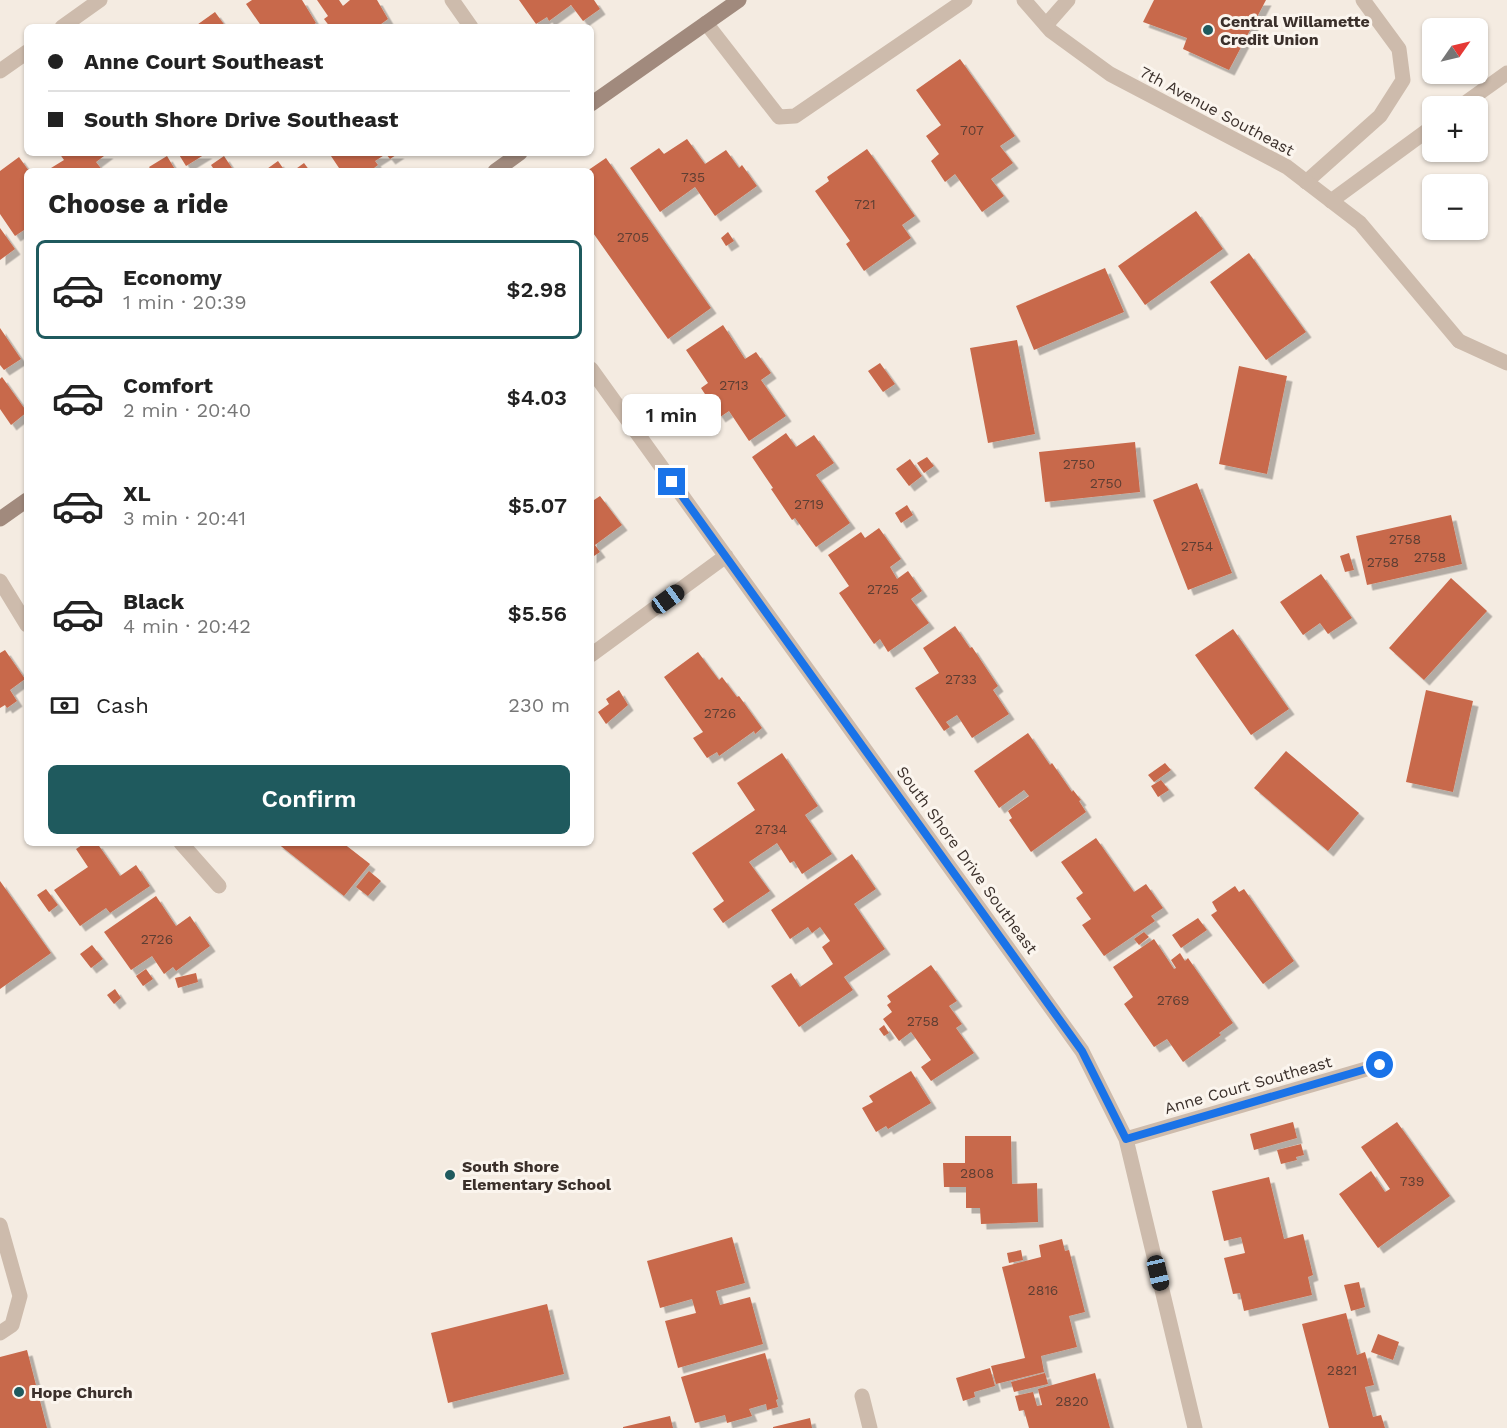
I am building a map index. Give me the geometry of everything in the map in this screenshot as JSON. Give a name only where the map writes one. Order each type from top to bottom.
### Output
[{"type":"main road","points":[[594,102],[739,0]]},
{"type":"main road","points":[[499,168],[516,156]]},
{"type":"main road","points":[[0,519],[24,502]]},
{"type":"street","points":[[66,24],[100,0]]},
{"type":"street","points":[[452,0],[469,24]]},
{"type":"street","points":[[706,23],[779,117],[795,116],[965,0]]},
{"type":"street","name":"7th Avenue Southeast","points":[[1024,0],[1046,26],[1110,74],[1287,167],[1360,223],[1460,341],[1507,363]]},
{"type":"street","points":[[1046,26],[1068,0]]},
{"type":"street","points":[[1306,182],[1380,116],[1403,80],[1399,49],[1363,0]]},
{"type":"street","points":[[0,71],[24,54]]},
{"type":"street","points":[[1475,96],[1507,73]]},
{"type":"street","points":[[1331,201],[1422,134]]},
{"type":"street","name":"South Shore Drive Southeast","points":[[594,373],[1082,1051],[1126,1139],[1195,1428]]},
{"type":"street","points":[[594,653],[726,556]]},
{"type":"street","points":[[0,580],[24,620]]},
{"type":"street","points":[[184,846],[219,886]]},
{"type":"street","name":"Anne Court Southeast","points":[[1126,1139],[1380,1065]]},
{"type":"street","points":[[0,1225],[20,1296],[12,1325],[0,1333]]},
{"type":"street","points":[[862,1396],[870,1428]]},
{"type":"building","points":[[252,0],[302,0],[316,23],[260,24],[246,4]]},
{"type":"building","points":[[317,0],[339,0],[343,6],[350,0],[377,0],[388,19],[381,24],[328,24],[324,19],[328,16]]},
{"type":"building","points":[[519,0],[594,0],[600,9],[583,21],[571,5],[549,21],[547,17],[536,24]]},
{"type":"building","name":"Central Willamette Credit Union","points":[[1154,0],[1266,0],[1229,70],[1183,49],[1187,38],[1143,22]]},
{"type":"building","points":[[215,12],[224,24],[198,24]]},
{"type":"building","points":[[960,59],[1015,136],[1000,146],[1013,163],[991,179],[1004,196],[982,212],[955,174],[945,182],[931,161],[939,154],[926,136],[941,125],[916,90]]},
{"type":"building","points":[[687,139],[705,164],[726,150],[739,168],[742,165],[757,186],[715,216],[695,187],[660,212],[630,168],[659,148],[664,154]]},
{"type":"building","points":[[867,149],[915,216],[902,225],[911,238],[864,271],[846,244],[850,241],[815,191],[829,181],[827,177]]},
{"type":"building","points":[[61,156],[104,156],[96,162],[101,168],[51,168],[64,160]]},
{"type":"building","points":[[167,156],[174,168],[150,168]]},
{"type":"building","points":[[180,156],[202,156],[186,166]]},
{"type":"building","points":[[224,156],[232,168],[213,168],[211,165]]},
{"type":"building","points":[[331,156],[383,156],[375,161],[378,165],[374,168],[339,168]]},
{"type":"building","points":[[19,157],[27,168],[24,168],[24,230],[15,236],[0,214],[0,171]]},
{"type":"building","points":[[606,158],[711,308],[668,339],[594,234],[594,168],[591,168]]},
{"type":"building","points":[[278,161],[283,168],[268,168]]},
{"type":"building","points":[[304,163],[308,168],[297,168]]},
{"type":"building","points":[[1196,211],[1223,249],[1145,305],[1118,266]]},
{"type":"building","points":[[0,228],[15,249],[0,260]]},
{"type":"building","points":[[728,232],[734,241],[726,246],[721,238]]},
{"type":"building","points":[[1249,253],[1306,332],[1266,360],[1210,282]]},
{"type":"building","points":[[1105,268],[1124,312],[1034,350],[1016,306]]},
{"type":"building","points":[[723,325],[745,359],[756,352],[771,373],[761,380],[786,416],[749,441],[729,411],[720,417],[701,388],[708,383],[686,350]]},
{"type":"building","points":[[0,328],[21,359],[4,370],[0,365]]},
{"type":"building","points":[[1017,340],[1035,434],[988,443],[970,348]]},
{"type":"building","points":[[880,363],[895,384],[883,392],[868,371]]},
{"type":"building","points":[[1239,366],[1287,376],[1267,474],[1219,464]]},
{"type":"building","points":[[2,377],[24,408],[24,414],[11,425],[0,409],[0,379]]},
{"type":"building","points":[[786,433],[796,447],[814,435],[834,463],[816,475],[850,523],[816,547],[795,518],[792,520],[752,457]]},
{"type":"building","points":[[1135,442],[1140,492],[1045,502],[1039,452]]},
{"type":"building","points":[[927,457],[934,466],[924,473],[917,463]]},
{"type":"building","points":[[910,459],[922,476],[909,486],[896,469]]},
{"type":"building","points":[[1197,483],[1232,573],[1188,590],[1153,500]]},
{"type":"building","points":[[600,496],[622,525],[595,545],[600,552],[594,556],[594,500]]},
{"type":"building","points":[[907,505],[913,515],[901,523],[895,513]]},
{"type":"building","points":[[1451,515],[1462,564],[1367,585],[1356,536]]},
{"type":"building","points":[[879,528],[901,559],[890,567],[897,579],[908,571],[922,591],[911,599],[929,623],[888,652],[880,639],[874,644],[839,593],[849,586],[828,555],[861,532],[865,538]]},
{"type":"building","points":[[1349,553],[1354,570],[1345,572],[1340,556]]},
{"type":"building","points":[[1321,574],[1352,618],[1328,634],[1320,623],[1303,635],[1280,602]]},
{"type":"building","points":[[1451,578],[1487,611],[1424,680],[1389,648]]},
{"type":"building","points":[[955,626],[998,686],[993,690],[1009,714],[972,738],[957,715],[946,722],[950,727],[944,731],[915,688],[939,673],[923,648]]},
{"type":"building","points":[[1233,629],[1289,709],[1251,735],[1195,655]]},
{"type":"building","points":[[5,650],[24,678],[10,690],[17,701],[7,708],[5,705],[0,708],[0,653]]},
{"type":"building","points":[[698,652],[719,680],[722,677],[737,697],[739,696],[762,728],[755,734],[754,731],[719,756],[717,752],[707,758],[693,738],[703,732],[664,677]]},
{"type":"building","points":[[619,690],[628,705],[606,724],[598,712],[609,704],[606,699]]},
{"type":"building","points":[[1426,690],[1473,701],[1453,792],[1406,782]]},
{"type":"building","points":[[1028,733],[1050,765],[1052,763],[1072,792],[1073,790],[1081,800],[1079,801],[1086,812],[1031,852],[1009,820],[1012,818],[1008,811],[1029,796],[1024,790],[999,808],[974,771]]},
{"type":"building","points":[[1286,751],[1359,813],[1328,851],[1254,788]]},
{"type":"building","points":[[782,753],[818,806],[805,815],[832,854],[802,874],[794,861],[790,863],[777,843],[749,862],[770,891],[723,923],[713,909],[724,901],[692,853],[755,810],[737,783]]},
{"type":"building","points":[[1165,763],[1171,770],[1154,782],[1148,775]]},
{"type":"building","points":[[1161,780],[1169,790],[1158,797],[1151,786]]},
{"type":"building","points":[[1096,838],[1134,892],[1146,884],[1163,908],[1151,916],[1155,921],[1104,956],[1082,925],[1091,919],[1076,898],[1083,893],[1061,862]]},
{"type":"building","points":[[80,846],[99,846],[120,876],[136,865],[150,886],[110,913],[106,908],[80,926],[54,890],[88,867],[76,849]]},
{"type":"building","points":[[281,846],[347,846],[370,864],[344,896]]},
{"type":"building","points":[[852,854],[876,889],[854,904],[885,949],[844,977],[853,990],[799,1027],[771,986],[791,973],[800,987],[833,964],[822,947],[830,941],[820,927],[812,933],[808,927],[790,939],[771,910]]},
{"type":"building","points":[[369,871],[381,881],[368,896],[356,887]]},
{"type":"building","points":[[0,881],[51,953],[0,989]]},
{"type":"building","points":[[1235,886],[1239,892],[1244,889],[1294,961],[1263,984],[1211,915],[1217,911],[1212,902]]},
{"type":"building","points":[[46,889],[58,905],[49,912],[37,895]]},
{"type":"building","points":[[156,896],[176,926],[190,916],[210,946],[176,971],[173,967],[164,974],[152,956],[131,970],[104,932]]},
{"type":"building","points":[[1198,918],[1207,930],[1181,948],[1172,935]]},
{"type":"building","points":[[1144,932],[1149,937],[1139,945],[1134,939]]},
{"type":"building","points":[[1154,939],[1174,969],[1176,968],[1171,960],[1180,953],[1185,961],[1188,958],[1233,1023],[1219,1033],[1221,1035],[1183,1062],[1167,1039],[1154,1047],[1124,1004],[1133,997],[1113,967]]},
{"type":"building","points":[[92,945],[103,959],[91,968],[80,954]]},
{"type":"building","points":[[931,965],[957,1001],[949,1006],[962,1024],[956,1028],[974,1053],[931,1081],[921,1067],[931,1060],[911,1032],[899,1041],[883,1019],[892,1012],[887,1005],[891,1002],[887,996]]},
{"type":"building","points":[[146,969],[153,979],[143,986],[136,976]]},
{"type":"building","points":[[196,973],[198,982],[178,988],[175,978]]},
{"type":"building","points":[[115,989],[121,998],[114,1004],[107,995]]},
{"type":"building","points":[[884,1025],[889,1033],[884,1036],[879,1029]]},
{"type":"building","points":[[911,1071],[931,1103],[888,1129],[886,1126],[876,1132],[862,1108],[873,1102],[869,1096]]},
{"type":"building","points":[[1293,1122],[1297,1138],[1254,1150],[1250,1134]]},
{"type":"building","points":[[1397,1122],[1450,1196],[1378,1248],[1339,1194],[1371,1171],[1385,1192],[1390,1189],[1361,1147]]},
{"type":"building","points":[[965,1136],[1011,1136],[1012,1184],[1037,1183],[1038,1222],[981,1224],[980,1208],[966,1208],[966,1187],[944,1187],[943,1163],[965,1163]]},
{"type":"building","points":[[1301,1144],[1304,1155],[1296,1157],[1297,1160],[1281,1164],[1277,1150]]},
{"type":"building","points":[[1269,1177],[1284,1239],[1303,1234],[1313,1275],[1308,1277],[1312,1295],[1244,1311],[1240,1293],[1233,1294],[1224,1258],[1245,1253],[1241,1237],[1224,1241],[1212,1191]]},
{"type":"building","points":[[732,1237],[745,1283],[716,1291],[720,1305],[750,1297],[763,1344],[678,1368],[665,1321],[696,1313],[692,1299],[660,1308],[647,1261]]},
{"type":"building","points":[[1062,1239],[1065,1251],[1069,1250],[1085,1312],[1069,1316],[1077,1347],[1041,1356],[1044,1372],[996,1384],[991,1366],[1025,1358],[1002,1267],[1041,1257],[1039,1245]]},
{"type":"building","points":[[1021,1250],[1023,1260],[1009,1263],[1007,1253]]},
{"type":"building","points":[[1359,1282],[1365,1307],[1351,1311],[1344,1285]]},
{"type":"building","points":[[547,1304],[564,1374],[448,1403],[431,1333]]},
{"type":"building","points":[[1346,1313],[1357,1355],[1365,1352],[1374,1385],[1365,1387],[1373,1417],[1381,1415],[1385,1428],[1329,1428],[1302,1324]]},
{"type":"building","points":[[1378,1334],[1399,1342],[1393,1360],[1371,1352]]},
{"type":"building","name":"Hope Church","points":[[27,1350],[47,1428],[0,1428],[0,1357]]},
{"type":"building","points":[[765,1353],[778,1399],[776,1400],[778,1407],[767,1410],[766,1404],[749,1409],[752,1416],[727,1423],[725,1415],[695,1423],[681,1377]]},
{"type":"building","points":[[990,1368],[995,1386],[974,1392],[975,1397],[963,1401],[956,1378]]},
{"type":"building","points":[[1045,1373],[1048,1384],[1014,1392],[1011,1382]]},
{"type":"building","points":[[1095,1373],[1110,1428],[1029,1428],[1024,1410],[1019,1411],[1015,1396],[1033,1392],[1037,1406],[1042,1405],[1038,1389]]},
{"type":"building","points":[[670,1416],[673,1428],[623,1428],[623,1427]]},
{"type":"building","points":[[810,1418],[812,1428],[773,1428],[773,1427]]},
{"type":"place","name":"Central Willamette Credit Union","points":[[1208,30]]},
{"type":"place","name":"South Shore Elementary School","points":[[450,1175]]},
{"type":"place","name":"Hope Church","points":[[19,1392]]},
{"type":"route","points":[[672,482],[992,923],[1082,1051],[1126,1139],[1380,1065]]}]
